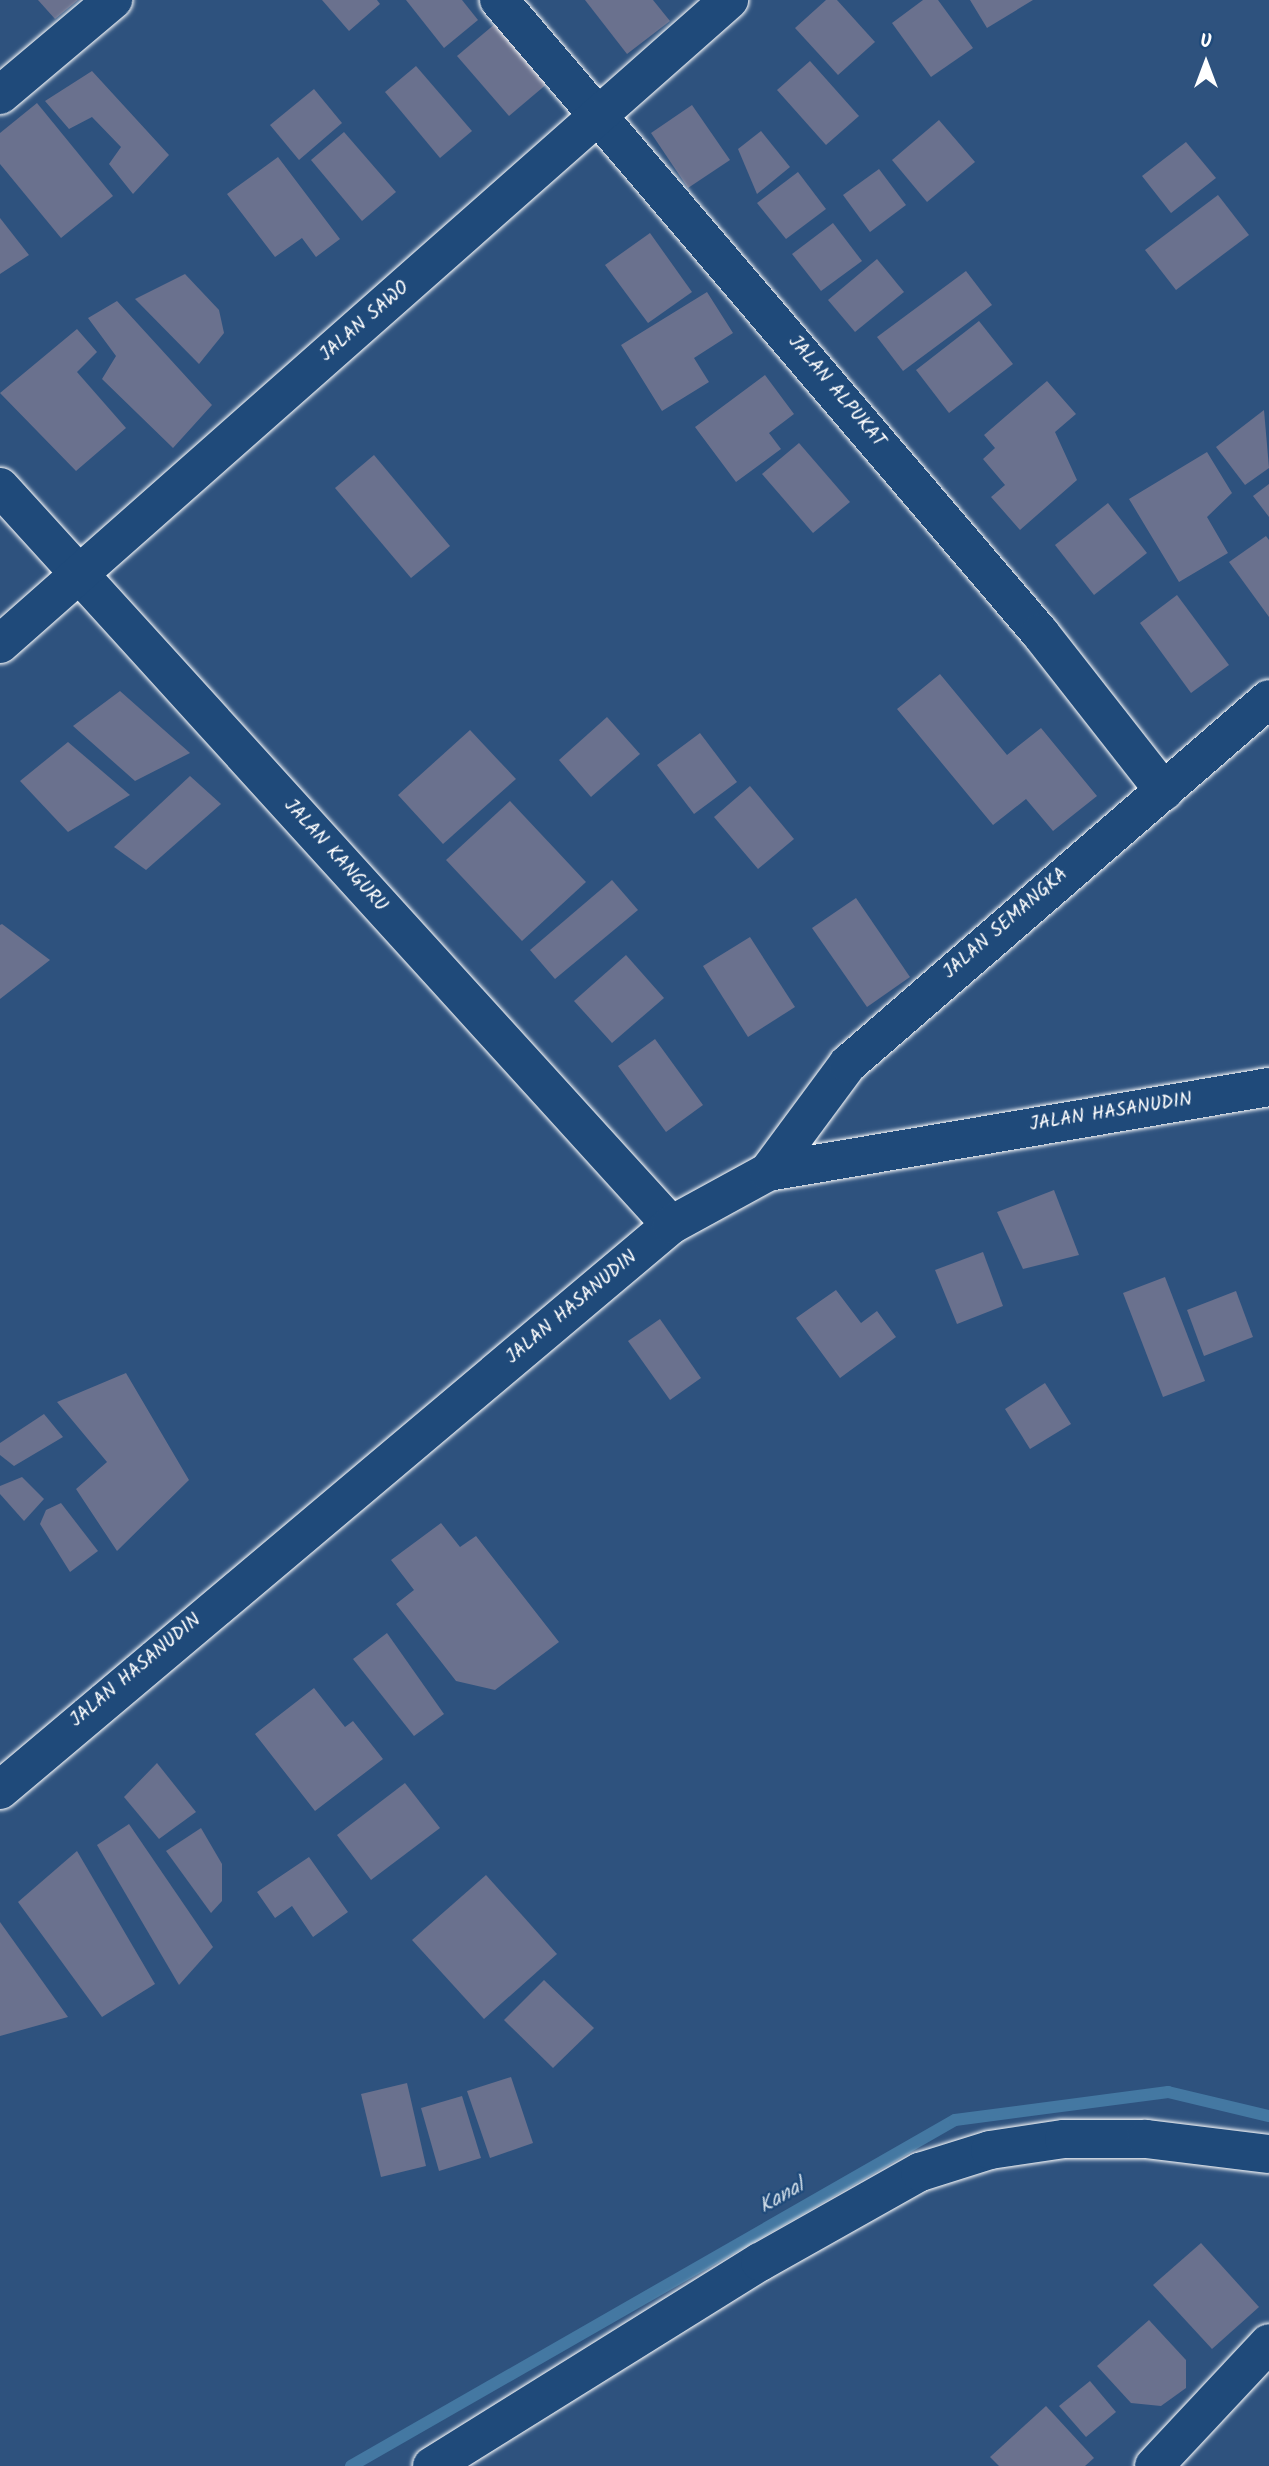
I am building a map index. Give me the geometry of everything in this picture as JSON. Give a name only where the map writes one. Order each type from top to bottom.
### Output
[{"type":"street","points":[[0,94],[113,0]]},
{"type":"street","name":"JALAN ALPUKAT","points":[[499,0],[601,113],[1040,633],[1164,791]]},
{"type":"street","name":"JALAN SAWO","points":[[0,644],[77,572],[729,0]]},
{"type":"street","name":"JALAN KANGURU","points":[[0,487],[671,1225]]},
{"type":"street","name":"JALAN SEMANGKA","points":[[768,1172],[848,1064],[1269,699]]},
{"type":"street","name":"JALAN HASANUDIN","points":[[0,1790],[671,1225],[768,1172],[1269,1087]]},
{"type":"street","points":[[432,2466],[760,2262],[920,2172],[990,2150],[1064,2139],[1146,2139],[1269,2154]]},
{"type":"street","points":[[1154,2466],[1269,2343]]},
{"type":"building","points":[[38,0],[78,0],[55,19]]},
{"type":"building","points":[[322,0],[377,0],[380,4],[349,31]]},
{"type":"building","points":[[406,0],[462,0],[478,20],[444,48]]},
{"type":"building","points":[[585,0],[653,0],[670,21],[627,54]]},
{"type":"building","points":[[826,0],[837,0],[875,42],[838,75],[795,28]]},
{"type":"building","points":[[923,0],[938,0],[973,48],[931,77],[892,23]]},
{"type":"building","points":[[970,0],[1033,0],[987,28]]},
{"type":"building","points":[[496,23],[548,83],[509,116],[457,56]]},
{"type":"building","points":[[810,61],[859,116],[826,145],[777,90]]},
{"type":"building","points":[[416,66],[472,131],[440,158],[385,92]]},
{"type":"building","points":[[92,71],[169,155],[133,194],[109,164],[121,147],[92,117],[69,129],[45,101]]},
{"type":"building","points":[[314,89],[342,123],[299,160],[270,125]]},
{"type":"building","points":[[37,103],[113,196],[61,238],[0,164],[0,133]]},
{"type":"building","points":[[692,105],[730,160],[688,188],[651,133]]},
{"type":"building","points":[[939,120],[975,162],[927,202],[892,160]]},
{"type":"building","points":[[761,131],[790,167],[757,194],[738,149]]},
{"type":"building","points":[[344,132],[396,192],[362,221],[311,160]]},
{"type":"building","points":[[1186,142],[1216,178],[1171,213],[1142,176]]},
{"type":"building","points":[[278,157],[340,239],[316,257],[302,238],[275,257],[227,194]]},
{"type":"building","points":[[879,169],[906,205],[870,232],[843,195]]},
{"type":"building","points":[[798,172],[826,209],[786,239],[757,203]]},
{"type":"building","points":[[1218,195],[1249,235],[1176,290],[1145,250]]},
{"type":"building","points":[[0,218],[29,255],[0,274]]},
{"type":"building","points":[[833,223],[862,261],[821,291],[792,254]]},
{"type":"building","points":[[650,233],[692,292],[648,323],[605,265]]},
{"type":"building","points":[[877,259],[904,292],[855,332],[828,300]]},
{"type":"building","points":[[966,271],[992,305],[903,371],[877,337]]},
{"type":"building","points":[[185,274],[219,310],[224,333],[199,364],[135,299]]},
{"type":"building","points":[[707,292],[733,333],[694,358],[709,382],[662,411],[621,345]]},
{"type":"building","points":[[117,301],[212,405],[173,448],[102,379],[116,356],[88,318]]},
{"type":"building","points":[[979,321],[1013,364],[949,413],[916,370]]},
{"type":"building","points":[[77,329],[97,352],[77,372],[126,428],[76,471],[0,393]]},
{"type":"building","points":[[765,375],[794,414],[769,433],[781,449],[736,482],[695,427]]},
{"type":"building","points":[[1047,381],[1076,414],[1055,432],[1077,480],[1020,530],[991,497],[1005,485],[983,459],[995,448],[984,435]]},
{"type":"building","points":[[1264,410],[1269,468],[1245,485],[1216,447]]},
{"type":"building","points":[[799,443],[850,502],[813,533],[762,474]]},
{"type":"building","points":[[1207,452],[1232,493],[1207,517],[1228,553],[1179,582],[1129,499]]},
{"type":"building","points":[[374,455],[450,546],[411,578],[335,488]]},
{"type":"building","points":[[1269,484],[1269,517],[1253,496]]},
{"type":"building","points":[[1108,503],[1147,553],[1094,595],[1055,545]]},
{"type":"building","points":[[1266,536],[1269,540],[1269,617],[1229,562]]},
{"type":"building","points":[[1177,595],[1229,665],[1191,693],[1140,623]]},
{"type":"building","points":[[940,674],[1007,755],[1041,728],[1097,796],[1053,831],[1026,799],[993,825],[897,709]]},
{"type":"building","points":[[120,691],[190,753],[135,781],[73,726]]},
{"type":"building","points":[[607,717],[640,754],[591,797],[559,760]]},
{"type":"building","points":[[470,730],[516,779],[443,844],[398,795]]},
{"type":"building","points":[[700,733],[737,782],[694,814],[657,765]]},
{"type":"building","points":[[68,742],[130,795],[68,832],[20,781]]},
{"type":"building","points":[[190,776],[221,804],[146,870],[114,847]]},
{"type":"building","points":[[750,786],[794,839],[758,869],[714,817]]},
{"type":"building","points":[[510,801],[586,882],[522,941],[446,860]]},
{"type":"building","points":[[612,880],[638,910],[555,979],[530,950]]},
{"type":"building","points":[[856,898],[910,977],[867,1007],[812,928]]},
{"type":"building","points":[[0,925],[50,960],[0,999]]},
{"type":"building","points":[[750,937],[795,1007],[748,1037],[703,966]]},
{"type":"building","points":[[626,955],[664,998],[612,1043],[574,1001]]},
{"type":"building","points":[[655,1039],[703,1105],[666,1132],[618,1066]]},
{"type":"building","points":[[1054,1190],[1079,1255],[1023,1269],[997,1212]]},
{"type":"building","points":[[983,1252],[1003,1306],[957,1324],[935,1270]]},
{"type":"building","points":[[1165,1277],[1205,1381],[1163,1397],[1123,1293]]},
{"type":"building","points":[[836,1290],[861,1323],[877,1311],[896,1337],[840,1378],[796,1318]]},
{"type":"building","points":[[1236,1291],[1253,1337],[1204,1356],[1187,1310]]},
{"type":"building","points":[[660,1319],[701,1378],[670,1400],[628,1341]]},
{"type":"building","points":[[126,1373],[189,1480],[117,1551],[76,1489],[107,1462],[57,1402]]},
{"type":"building","points":[[1045,1383],[1071,1424],[1030,1449],[1005,1409]]},
{"type":"building","points":[[44,1414],[63,1437],[14,1466],[0,1455],[0,1443]]},
{"type":"building","points":[[22,1477],[44,1499],[24,1521],[0,1494],[0,1486]]},
{"type":"building","points":[[61,1503],[98,1551],[70,1572],[40,1524],[46,1510]]},
{"type":"building","points":[[441,1523],[460,1547],[476,1536],[559,1642],[495,1690],[456,1681],[396,1604],[414,1590],[391,1560]]},
{"type":"building","points":[[387,1633],[444,1714],[414,1736],[353,1659]]},
{"type":"building","points":[[314,1688],[345,1727],[353,1721],[383,1759],[315,1811],[255,1734]]},
{"type":"building","points":[[157,1763],[196,1812],[159,1839],[124,1797]]},
{"type":"building","points":[[405,1783],[440,1828],[371,1880],[337,1835]]},
{"type":"building","points":[[129,1824],[213,1947],[179,1985],[97,1845]]},
{"type":"building","points":[[201,1828],[222,1864],[222,1901],[211,1913],[166,1851]]},
{"type":"building","points":[[77,1851],[155,1984],[102,2017],[18,1902]]},
{"type":"building","points":[[309,1857],[348,1912],[313,1937],[292,1906],[275,1918],[257,1892]]},
{"type":"building","points":[[486,1875],[557,1954],[484,2019],[412,1940]]},
{"type":"building","points":[[0,1922],[68,2017],[0,2036]]},
{"type":"building","points":[[544,1980],[594,2028],[553,2068],[504,2020]]},
{"type":"building","points":[[511,2077],[533,2143],[490,2158],[467,2091]]},
{"type":"building","points":[[407,2083],[426,2166],[381,2177],[361,2094]]},
{"type":"building","points":[[462,2096],[481,2158],[439,2171],[421,2108]]},
{"type":"building","points":[[1201,2243],[1259,2307],[1212,2349],[1153,2285]]},
{"type":"building","points":[[1149,2320],[1186,2360],[1186,2388],[1161,2406],[1131,2403],[1097,2366]]},
{"type":"building","points":[[1090,2381],[1116,2412],[1086,2437],[1059,2406]]},
{"type":"building","points":[[1046,2406],[1094,2458],[1085,2466],[999,2466],[990,2457]]},
{"type":"waterway","name":"Kanal","points":[[351,2466],[955,2120],[1168,2092],[1269,2116]]}]
